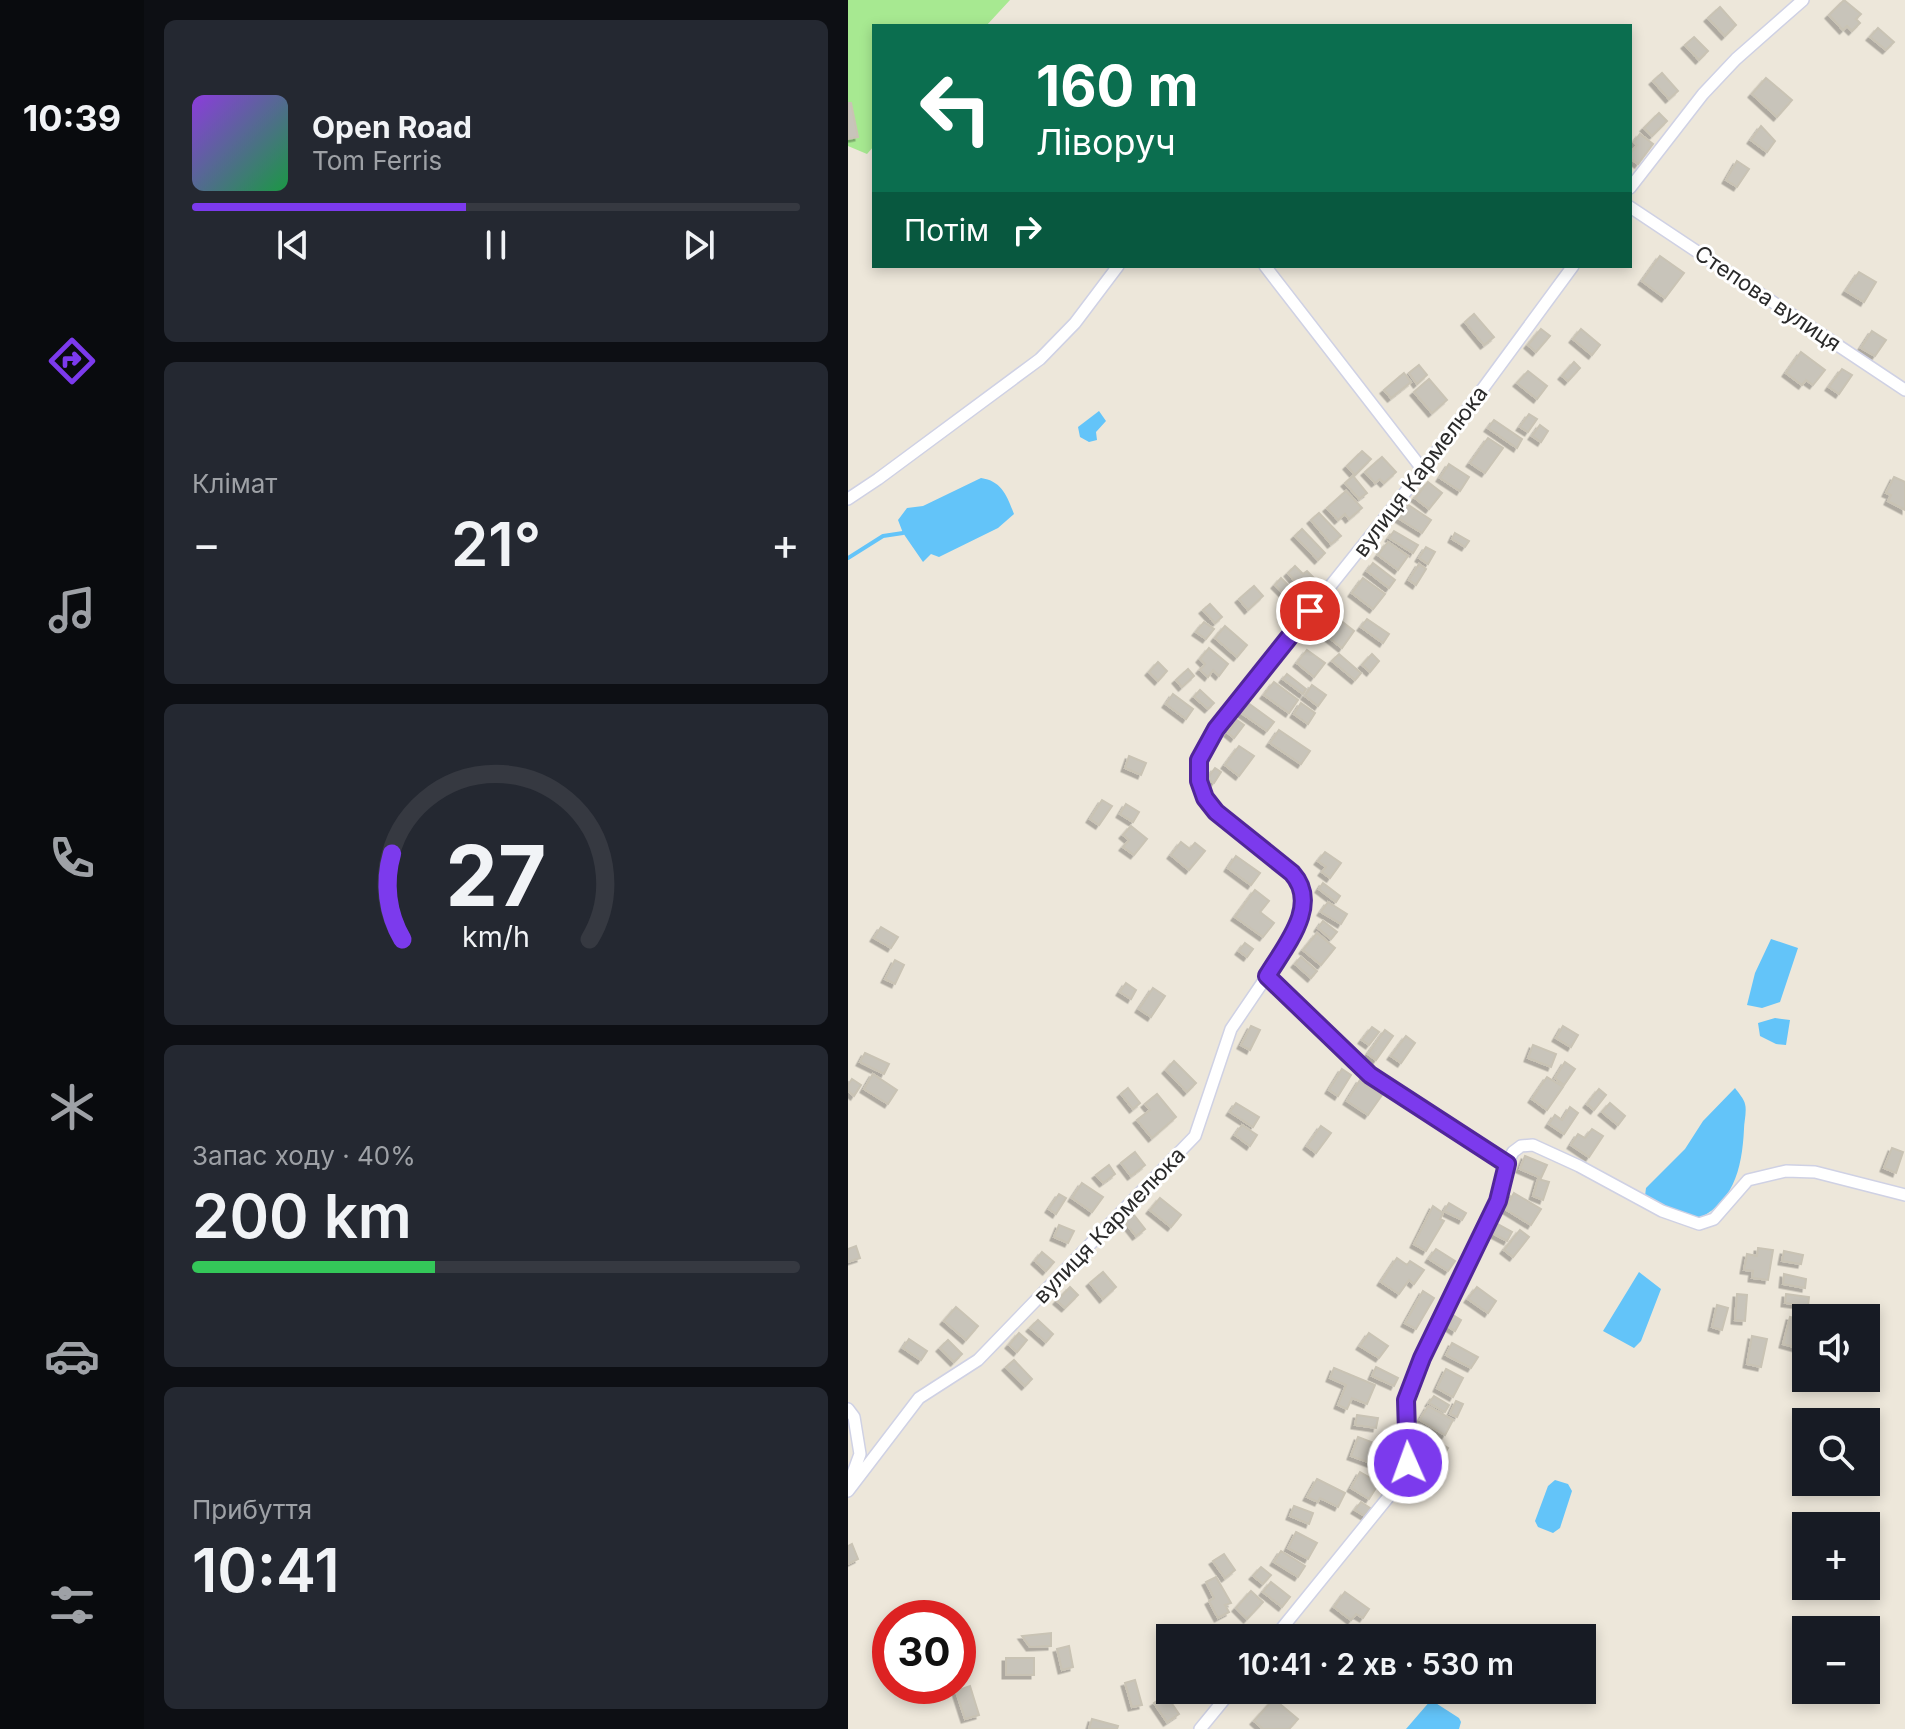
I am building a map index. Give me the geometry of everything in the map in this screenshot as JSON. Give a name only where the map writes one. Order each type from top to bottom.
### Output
[{"type":"street","points":[[1632,185],[1703,94],[1736,59],[1803,0]]},
{"type":"street","name":"Степова вулиця","points":[[1632,208],[1905,390]]},
{"type":"street","points":[[848,499],[1040,359],[1075,323],[1116,268]]},
{"type":"street","points":[[1267,268],[1423,470]]},
{"type":"street","name":"вулиця Кармелюка","points":[[848,1489],[919,1398],[978,1360],[1195,1136],[1231,1029],[1267,976],[1304,908],[1300,882],[1292,873],[1216,812],[1205,798],[1199,781],[1199,760],[1216,729],[1423,470],[1572,268]]},
{"type":"street","points":[[1267,976],[1370,1075],[1507,1164]]},
{"type":"street","points":[[1285,1624],[1403,1479],[1408,1463],[1406,1400],[1422,1358],[1498,1201],[1507,1164],[1513,1152],[1521,1146],[1533,1145],[1662,1211],[1699,1224],[1714,1219],[1748,1180],[1786,1171],[1815,1172],[1905,1195]]},
{"type":"street","points":[[848,1409],[854,1417],[860,1454],[848,1489]]},
{"type":"street","points":[[1200,1729],[1221,1704]]},
{"type":"green space","points":[[848,0],[1010,0],[988,24],[872,24],[872,148],[867,154],[848,146]]},
{"type":"water","points":[[1099,411],[1106,421],[1096,432],[1097,440],[1089,442],[1080,437],[1078,427]]},
{"type":"water","points":[[981,478],[999,486],[1014,514],[998,528],[939,557],[931,554],[923,562],[898,520],[907,508],[923,506]]},
{"type":"water","points":[[1771,939],[1798,948],[1780,1002],[1762,1008],[1747,1005],[1755,973]]},
{"type":"water","points":[[1775,1018],[1790,1020],[1786,1045],[1760,1036],[1758,1023]]},
{"type":"water","points":[[1735,1088],[1744,1102],[1746,1113],[1741,1159],[1726,1196],[1717,1206],[1692,1221],[1645,1196],[1646,1188],[1685,1149],[1703,1121]]},
{"type":"water","points":[[1639,1272],[1661,1289],[1641,1341],[1634,1348],[1603,1331]]},
{"type":"water","points":[[1555,1480],[1568,1484],[1572,1491],[1560,1528],[1553,1533],[1538,1527],[1535,1521],[1548,1486]]},
{"type":"water","points":[[1428,1704],[1437,1704],[1461,1722],[1459,1729],[1406,1729]]},
{"type":"building","points":[[1844,0],[1861,14],[1856,19],[1860,23],[1852,31],[1847,26],[1843,30],[1829,15]]},
{"type":"building","points":[[1720,7],[1736,25],[1725,36],[1708,18]]},
{"type":"building","points":[[1878,28],[1894,42],[1886,50],[1870,37]]},
{"type":"building","points":[[1694,37],[1708,51],[1699,60],[1685,45]]},
{"type":"building","points":[[1662,73],[1678,91],[1669,99],[1653,81]]},
{"type":"building","points":[[1766,78],[1792,100],[1777,117],[1752,94]]},
{"type":"building","points":[[848,103],[851,103],[858,137],[848,139]]},
{"type":"building","points":[[1659,113],[1667,121],[1652,136],[1644,128]]},
{"type":"building","points":[[1761,126],[1775,141],[1767,152],[1751,140]]},
{"type":"building","points":[[1640,134],[1653,144],[1638,164],[1632,160],[1632,151],[1637,145],[1634,142]]},
{"type":"building","points":[[1737,161],[1749,169],[1737,187],[1726,180]]},
{"type":"building","points":[[1660,256],[1684,273],[1665,298],[1642,281]]},
{"type":"building","points":[[1859,272],[1876,282],[1864,302],[1846,291]]},
{"type":"building","points":[[1474,314],[1494,337],[1484,345],[1465,322]]},
{"type":"building","points":[[1541,329],[1550,336],[1536,352],[1528,345]]},
{"type":"building","points":[[1581,329],[1600,345],[1592,355],[1573,339]]},
{"type":"building","points":[[1872,331],[1886,340],[1875,356],[1861,348]]},
{"type":"building","points":[[1801,352],[1825,370],[1813,385],[1806,380],[1802,385],[1786,373]]},
{"type":"building","points":[[1574,362],[1580,368],[1568,381],[1562,376]]},
{"type":"building","points":[[1419,365],[1427,375],[1417,384],[1409,373]]},
{"type":"building","points":[[1842,369],[1852,375],[1839,394],[1829,387]]},
{"type":"building","points":[[1528,371],[1547,386],[1537,399],[1517,383]]},
{"type":"building","points":[[1404,373],[1411,382],[1391,398],[1384,390]]},
{"type":"building","points":[[1429,379],[1447,400],[1432,413],[1414,392]]},
{"type":"building","points":[[1529,414],[1537,419],[1528,432],[1520,427]]},
{"type":"building","points":[[1494,420],[1522,439],[1517,448],[1488,428]]},
{"type":"building","points":[[1540,425],[1548,431],[1541,442],[1532,436]]},
{"type":"building","points":[[1488,438],[1503,448],[1485,473],[1470,463]]},
{"type":"building","points":[[1362,451],[1371,459],[1355,475],[1347,466]]},
{"type":"building","points":[[1382,457],[1396,472],[1384,483],[1380,479],[1375,483],[1365,472]]},
{"type":"building","points":[[1449,464],[1469,477],[1460,491],[1440,478]]},
{"type":"building","points":[[1353,476],[1367,493],[1359,499],[1345,483]]},
{"type":"building","points":[[1894,477],[1905,482],[1905,510],[1888,501],[1891,495],[1886,493]]},
{"type":"building","points":[[1428,482],[1442,493],[1429,509],[1415,498]]},
{"type":"building","points":[[1346,491],[1362,508],[1349,519],[1345,514],[1338,520],[1327,508]]},
{"type":"building","points":[[1407,504],[1431,520],[1422,533],[1398,518]]},
{"type":"building","points":[[1319,513],[1341,536],[1331,544],[1311,520]]},
{"type":"building","points":[[1302,529],[1325,553],[1318,560],[1295,536]]},
{"type":"building","points":[[1394,531],[1418,545],[1413,553],[1389,538]]},
{"type":"building","points":[[1455,533],[1469,541],[1465,547],[1452,539]]},
{"type":"building","points":[[1388,542],[1408,556],[1398,570],[1378,555]]},
{"type":"building","points":[[1426,547],[1435,552],[1428,564],[1419,558]]},
{"type":"building","points":[[1373,563],[1395,580],[1389,588],[1367,571]]},
{"type":"building","points":[[1419,564],[1426,569],[1416,585],[1409,580]]},
{"type":"building","points":[[1295,566],[1303,574],[1307,571],[1314,578],[1302,590],[1288,573]]},
{"type":"building","points":[[1281,578],[1293,590],[1287,597],[1275,585]]},
{"type":"building","points":[[1363,578],[1385,594],[1373,609],[1352,593]]},
{"type":"building","points":[[1254,586],[1263,596],[1248,610],[1239,599]]},
{"type":"building","points":[[1210,604],[1222,617],[1215,623],[1203,610]]},
{"type":"building","points":[[1335,616],[1354,631],[1342,648],[1322,632]]},
{"type":"building","points":[[1367,619],[1389,634],[1383,643],[1361,627]]},
{"type":"building","points":[[1204,622],[1214,629],[1206,639],[1196,632]]},
{"type":"building","points":[[1225,626],[1247,645],[1237,657],[1215,638]]},
{"type":"building","points":[[1209,648],[1228,664],[1219,676],[1213,670],[1208,677],[1200,670],[1205,664],[1200,659]]},
{"type":"building","points":[[1307,650],[1325,663],[1314,677],[1297,663]]},
{"type":"building","points":[[1339,654],[1361,673],[1355,680],[1332,661]]},
{"type":"building","points":[[1372,654],[1379,661],[1370,672],[1362,665]]},
{"type":"building","points":[[1158,662],[1167,671],[1158,681],[1149,672]]},
{"type":"building","points":[[1188,669],[1194,676],[1182,687],[1176,680]]},
{"type":"building","points":[[1287,674],[1306,689],[1303,694],[1283,679]]},
{"type":"building","points":[[1274,682],[1298,700],[1289,713],[1264,695]]},
{"type":"building","points":[[1312,685],[1326,695],[1318,706],[1305,696]]},
{"type":"building","points":[[1200,690],[1214,703],[1208,709],[1194,697]]},
{"type":"building","points":[[1173,694],[1193,709],[1186,719],[1166,704]]},
{"type":"building","points":[[1244,700],[1274,722],[1267,731],[1237,710]]},
{"type":"building","points":[[1301,703],[1315,713],[1308,724],[1294,714]]},
{"type":"building","points":[[1237,720],[1244,725],[1234,738],[1228,733]]},
{"type":"building","points":[[1279,730],[1310,751],[1301,764],[1270,743]]},
{"type":"building","points":[[1239,746],[1254,756],[1239,776],[1225,765]]},
{"type":"building","points":[[1129,756],[1146,763],[1141,775],[1125,768]]},
{"type":"building","points":[[1215,768],[1221,772],[1214,783],[1207,779]]},
{"type":"building","points":[[1102,800],[1112,806],[1099,825],[1090,819]]},
{"type":"building","points":[[1126,804],[1139,812],[1133,822],[1120,814]]},
{"type":"building","points":[[1131,826],[1147,839],[1134,855],[1123,847],[1129,840],[1123,835]]},
{"type":"building","points":[[1181,842],[1190,849],[1195,843],[1205,851],[1189,870],[1171,855]]},
{"type":"building","points":[[1325,852],[1341,863],[1330,878],[1322,872],[1326,867],[1318,861]]},
{"type":"building","points":[[1236,856],[1260,873],[1251,885],[1228,868]]},
{"type":"building","points":[[1323,883],[1340,896],[1336,902],[1319,889]]},
{"type":"building","points":[[1255,890],[1269,901],[1260,912],[1274,923],[1263,937],[1235,917]]},
{"type":"building","points":[[1328,902],[1347,914],[1341,924],[1321,912]]},
{"type":"building","points":[[1323,921],[1337,932],[1331,939],[1318,928]]},
{"type":"building","points":[[881,927],[898,937],[891,948],[874,938]]},
{"type":"building","points":[[1317,933],[1335,948],[1321,965],[1303,950]]},
{"type":"building","points":[[1245,943],[1253,949],[1247,957],[1239,951]]},
{"type":"building","points":[[1301,957],[1317,971],[1311,978],[1295,964]]},
{"type":"building","points":[[895,960],[904,965],[895,984],[885,979]]},
{"type":"building","points":[[1126,983],[1136,990],[1131,999],[1120,992]]},
{"type":"building","points":[[1153,988],[1165,996],[1151,1017],[1139,1009]]},
{"type":"building","points":[[1251,1026],[1260,1030],[1250,1050],[1241,1045]]},
{"type":"building","points":[[1563,1026],[1578,1035],[1571,1047],[1556,1038]]},
{"type":"building","points":[[1372,1027],[1379,1032],[1369,1045],[1362,1040]]},
{"type":"building","points":[[1385,1030],[1393,1036],[1376,1060],[1368,1054]]},
{"type":"building","points":[[1406,1036],[1415,1043],[1401,1063],[1391,1056]]},
{"type":"building","points":[[1533,1045],[1556,1054],[1551,1067],[1528,1058]]},
{"type":"building","points":[[865,1053],[889,1064],[884,1074],[860,1062]]},
{"type":"building","points":[[1174,1061],[1196,1083],[1187,1092],[1166,1070]]},
{"type":"building","points":[[1565,1062],[1575,1069],[1564,1085],[1555,1078]]},
{"type":"building","points":[[1342,1069],[1351,1075],[1338,1096],[1329,1090]]},
{"type":"building","points":[[873,1074],[897,1090],[888,1104],[864,1089]]},
{"type":"building","points":[[1547,1077],[1563,1087],[1547,1110],[1532,1099]]},
{"type":"building","points":[[852,1079],[861,1085],[854,1096],[848,1091]]},
{"type":"building","points":[[1360,1080],[1382,1095],[1368,1115],[1347,1101]]},
{"type":"building","points":[[1128,1088],[1140,1103],[1133,1109],[1121,1094]]},
{"type":"building","points":[[1599,1089],[1606,1095],[1594,1110],[1587,1104]]},
{"type":"building","points":[[1157,1094],[1176,1117],[1152,1138],[1137,1120],[1150,1110],[1145,1104]]},
{"type":"building","points":[[1236,1103],[1259,1117],[1253,1127],[1230,1112]]},
{"type":"building","points":[[1610,1103],[1625,1116],[1618,1125],[1602,1112]]},
{"type":"building","points":[[1570,1107],[1578,1113],[1564,1134],[1549,1124],[1555,1115],[1562,1120]]},
{"type":"building","points":[[1242,1125],[1257,1135],[1250,1146],[1235,1135]]},
{"type":"building","points":[[1321,1126],[1331,1133],[1316,1153],[1307,1146]]},
{"type":"building","points":[[1592,1129],[1603,1136],[1589,1157],[1571,1145],[1578,1134],[1585,1138]]},
{"type":"building","points":[[1892,1148],[1903,1152],[1896,1173],[1884,1168]]},
{"type":"building","points":[[1135,1152],[1145,1165],[1131,1176],[1121,1163]]},
{"type":"building","points":[[1525,1156],[1547,1165],[1541,1178],[1520,1169]]},
{"type":"building","points":[[1109,1165],[1115,1174],[1103,1183],[1096,1175]]},
{"type":"building","points":[[1538,1179],[1549,1182],[1543,1200],[1533,1196]]},
{"type":"building","points":[[1082,1183],[1103,1197],[1092,1212],[1072,1198]]},
{"type":"building","points":[[1514,1193],[1541,1209],[1531,1225],[1505,1209]]},
{"type":"building","points":[[1059,1194],[1066,1198],[1056,1214],[1049,1209]]},
{"type":"building","points":[[1160,1198],[1181,1215],[1171,1227],[1150,1210]]},
{"type":"building","points":[[1449,1203],[1466,1213],[1462,1220],[1444,1211]]},
{"type":"building","points":[[1433,1206],[1443,1213],[1440,1219],[1444,1221],[1426,1251],[1414,1244]]},
{"type":"building","points":[[1134,1215],[1145,1229],[1136,1236],[1125,1222]]},
{"type":"building","points":[[1496,1223],[1512,1232],[1507,1241],[1490,1232]]},
{"type":"building","points":[[1059,1225],[1074,1231],[1068,1243],[1054,1237]]},
{"type":"building","points":[[1520,1230],[1529,1237],[1513,1257],[1504,1250]]},
{"type":"building","points":[[856,1246],[860,1258],[848,1262],[848,1249]]},
{"type":"building","points":[[1758,1248],[1773,1250],[1768,1280],[1752,1278],[1753,1271],[1744,1270],[1747,1254],[1757,1256]]},
{"type":"building","points":[[1436,1249],[1455,1261],[1448,1271],[1429,1259]]},
{"type":"building","points":[[1784,1251],[1803,1255],[1801,1264],[1782,1261]]},
{"type":"building","points":[[1042,1252],[1054,1262],[1046,1271],[1035,1261]]},
{"type":"building","points":[[1397,1258],[1407,1265],[1410,1261],[1424,1270],[1414,1284],[1409,1280],[1399,1294],[1381,1282]]},
{"type":"building","points":[[1103,1272],[1116,1287],[1103,1299],[1090,1283]]},
{"type":"building","points":[[1784,1274],[1806,1279],[1805,1288],[1783,1284]]},
{"type":"building","points":[[1070,1287],[1078,1295],[1065,1308],[1057,1301]]},
{"type":"building","points":[[1477,1287],[1496,1301],[1488,1313],[1468,1299]]},
{"type":"building","points":[[1423,1291],[1434,1298],[1416,1329],[1405,1323]]},
{"type":"building","points":[[1737,1294],[1747,1295],[1745,1321],[1735,1320]]},
{"type":"building","points":[[1786,1294],[1809,1297],[1808,1304],[1785,1303]]},
{"type":"building","points":[[1717,1305],[1728,1308],[1722,1330],[1712,1327]]},
{"type":"building","points":[[956,1307],[978,1326],[966,1340],[944,1321]]},
{"type":"building","points":[[1453,1315],[1461,1320],[1455,1331],[1446,1325]]},
{"type":"building","points":[[1790,1317],[1792,1318],[1792,1346],[1783,1344]]},
{"type":"building","points":[[1038,1320],[1053,1334],[1046,1342],[1030,1328]]},
{"type":"building","points":[[1019,1333],[1027,1340],[1017,1352],[1009,1345]]},
{"type":"building","points":[[1369,1333],[1388,1346],[1379,1358],[1360,1346]]},
{"type":"building","points":[[1752,1336],[1767,1339],[1761,1367],[1747,1364]]},
{"type":"building","points":[[909,1339],[927,1351],[921,1360],[903,1348]]},
{"type":"building","points":[[948,1340],[962,1354],[954,1362],[940,1348]]},
{"type":"building","points":[[1452,1343],[1478,1357],[1471,1368],[1446,1355]]},
{"type":"building","points":[[1014,1360],[1032,1379],[1025,1386],[1006,1367]]},
{"type":"building","points":[[1376,1367],[1398,1378],[1394,1386],[1372,1376]]},
{"type":"building","points":[[1334,1368],[1375,1385],[1367,1404],[1352,1398],[1347,1409],[1338,1405],[1346,1385],[1330,1378]]},
{"type":"building","points":[[1446,1369],[1463,1378],[1453,1397],[1437,1388]]},
{"type":"building","points":[[1434,1396],[1449,1405],[1445,1412],[1429,1403]]},
{"type":"building","points":[[1456,1401],[1463,1404],[1457,1417],[1450,1414]]},
{"type":"building","points":[[1428,1406],[1453,1420],[1445,1435],[1420,1420]]},
{"type":"building","points":[[1357,1415],[1378,1418],[1376,1428],[1355,1425]]},
{"type":"building","points":[[1358,1437],[1379,1445],[1373,1464],[1351,1456]]},
{"type":"building","points":[[1439,1442],[1448,1448],[1437,1465],[1427,1459]]},
{"type":"building","points":[[1360,1472],[1379,1483],[1369,1499],[1351,1488]]},
{"type":"building","points":[[1317,1479],[1345,1493],[1338,1507],[1320,1498],[1318,1502],[1307,1497]]},
{"type":"building","points":[[1361,1502],[1373,1510],[1368,1518],[1355,1510]]},
{"type":"building","points":[[1294,1506],[1313,1513],[1309,1524],[1290,1516]]},
{"type":"building","points":[[1296,1532],[1317,1543],[1308,1559],[1288,1548]]},
{"type":"building","points":[[852,1544],[858,1559],[848,1564],[848,1546]]},
{"type":"building","points":[[1281,1551],[1305,1566],[1298,1577],[1274,1562]]},
{"type":"building","points":[[1224,1554],[1235,1570],[1225,1578],[1213,1561]]},
{"type":"building","points":[[1261,1567],[1271,1575],[1263,1584],[1253,1576]]},
{"type":"building","points":[[1216,1577],[1231,1603],[1225,1605],[1229,1612],[1218,1618],[1209,1601],[1214,1598],[1206,1582]]},
{"type":"building","points":[[1271,1582],[1290,1597],[1282,1607],[1263,1592]]},
{"type":"building","points":[[1251,1591],[1263,1602],[1247,1619],[1236,1608]]},
{"type":"building","points":[[1345,1592],[1369,1609],[1363,1618],[1356,1614],[1351,1620],[1334,1607]]},
{"type":"building","points":[[1051,1633],[1051,1646],[1030,1647],[1022,1636]]},
{"type":"building","points":[[1069,1646],[1073,1667],[1062,1670],[1057,1649]]},
{"type":"building","points":[[1006,1658],[1034,1658],[1034,1675],[1006,1675]]},
{"type":"building","points":[[1135,1680],[1142,1705],[1132,1707],[1125,1683]]},
{"type":"building","points":[[1154,1703],[1172,1704],[1179,1714],[1167,1722]]},
{"type":"building","points":[[960,1704],[976,1704],[979,1715],[965,1719]]},
{"type":"building","points":[[1269,1704],[1280,1704],[1298,1719],[1289,1729],[1263,1729],[1254,1721]]},
{"type":"building","points":[[1092,1719],[1118,1726],[1117,1729],[1089,1729]]},
{"type":"waterway","points":[[848,558],[883,536],[903,533]]},
{"type":"route","points":[[1310,611],[1216,729],[1199,760],[1199,781],[1205,798],[1216,812],[1300,882],[1304,908],[1267,976],[1370,1075],[1507,1164],[1498,1201],[1422,1358],[1406,1400],[1408,1463]]}]
